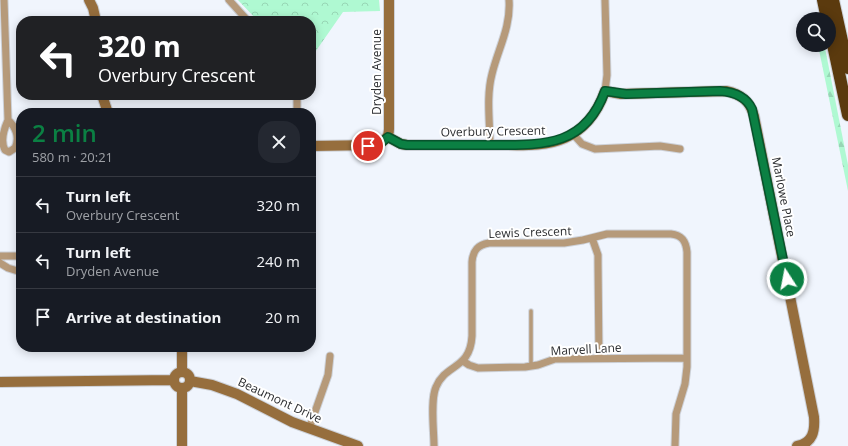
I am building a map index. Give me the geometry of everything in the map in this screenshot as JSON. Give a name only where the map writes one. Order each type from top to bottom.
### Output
[{"type":"highway","points":[[823,0],[826,12]]},
{"type":"highway","points":[[833,0],[848,68]]},
{"type":"highway","points":[[835,52],[848,115]]},
{"type":"street","points":[[4,0],[3,66],[8,120],[3,134],[2,146],[7,151],[16,151]]},
{"type":"street","points":[[89,0],[95,16]]},
{"type":"street","points":[[229,0],[243,16]]},
{"type":"street","name":"Dryden Avenue","points":[[388,137],[389,0]]},
{"type":"street","points":[[490,145],[490,88],[494,63],[507,29],[509,18],[509,0]]},
{"type":"street","name":"Overbury Crescent","points":[[388,137],[404,144],[490,145],[546,143],[573,134],[594,115],[605,91],[607,70],[604,0]]},
{"type":"street","name":"Marlowe Place","points":[[605,91],[626,94],[726,91],[738,94],[750,105],[754,116],[812,407],[814,428],[812,443]]},
{"type":"street","points":[[8,120],[16,132]]},
{"type":"street","points":[[573,134],[582,144],[595,149],[660,146],[680,149]]},
{"type":"street","points":[[316,146],[368,146],[381,143],[388,137]]},
{"type":"street","name":"Lewis Crescent","points":[[463,361],[468,354],[471,342],[472,262],[474,252],[480,245],[489,243],[574,242],[607,234],[670,234],[680,236],[683,238],[687,246],[687,358],[686,375],[676,414],[675,446]]},
{"type":"street","points":[[592,238],[598,255],[599,358]]},
{"type":"street","points":[[0,256],[16,256]]},
{"type":"street","points":[[0,263],[16,270]]},
{"type":"street","points":[[182,352],[182,372]]},
{"type":"street","points":[[309,429],[328,375],[330,356]]},
{"type":"street","name":"Marvell Lane","points":[[463,361],[478,368],[531,367],[555,359],[687,358]]},
{"type":"street","points":[[434,446],[434,392],[443,375],[463,361]]},
{"type":"street","points":[[174,380],[176,376],[182,372]]},
{"type":"street","points":[[182,372],[188,375],[190,381],[187,386],[182,388]]},
{"type":"street","points":[[0,382],[174,380]]},
{"type":"street","points":[[174,380],[176,385],[182,388]]},
{"type":"street","name":"Beaumont Drive","points":[[190,381],[212,385],[237,394],[275,414],[339,443],[358,446]]},
{"type":"street","points":[[182,388],[182,446]]},
{"type":"street","points":[[797,446],[812,443]]},
{"type":"lane","points":[[531,311],[531,367]]},
{"type":"green space","points":[[238,0],[379,0],[380,11],[343,12],[316,51],[316,16],[253,16]]},
{"type":"green space","points":[[819,52],[826,53],[848,165],[848,191]]},
{"type":"route","points":[[368,146],[381,143],[388,137],[401,144],[407,145],[521,145],[553,142],[573,134],[589,120],[598,108],[605,91],[626,94],[720,91],[732,92],[743,98],[752,109],[787,279]]}]
